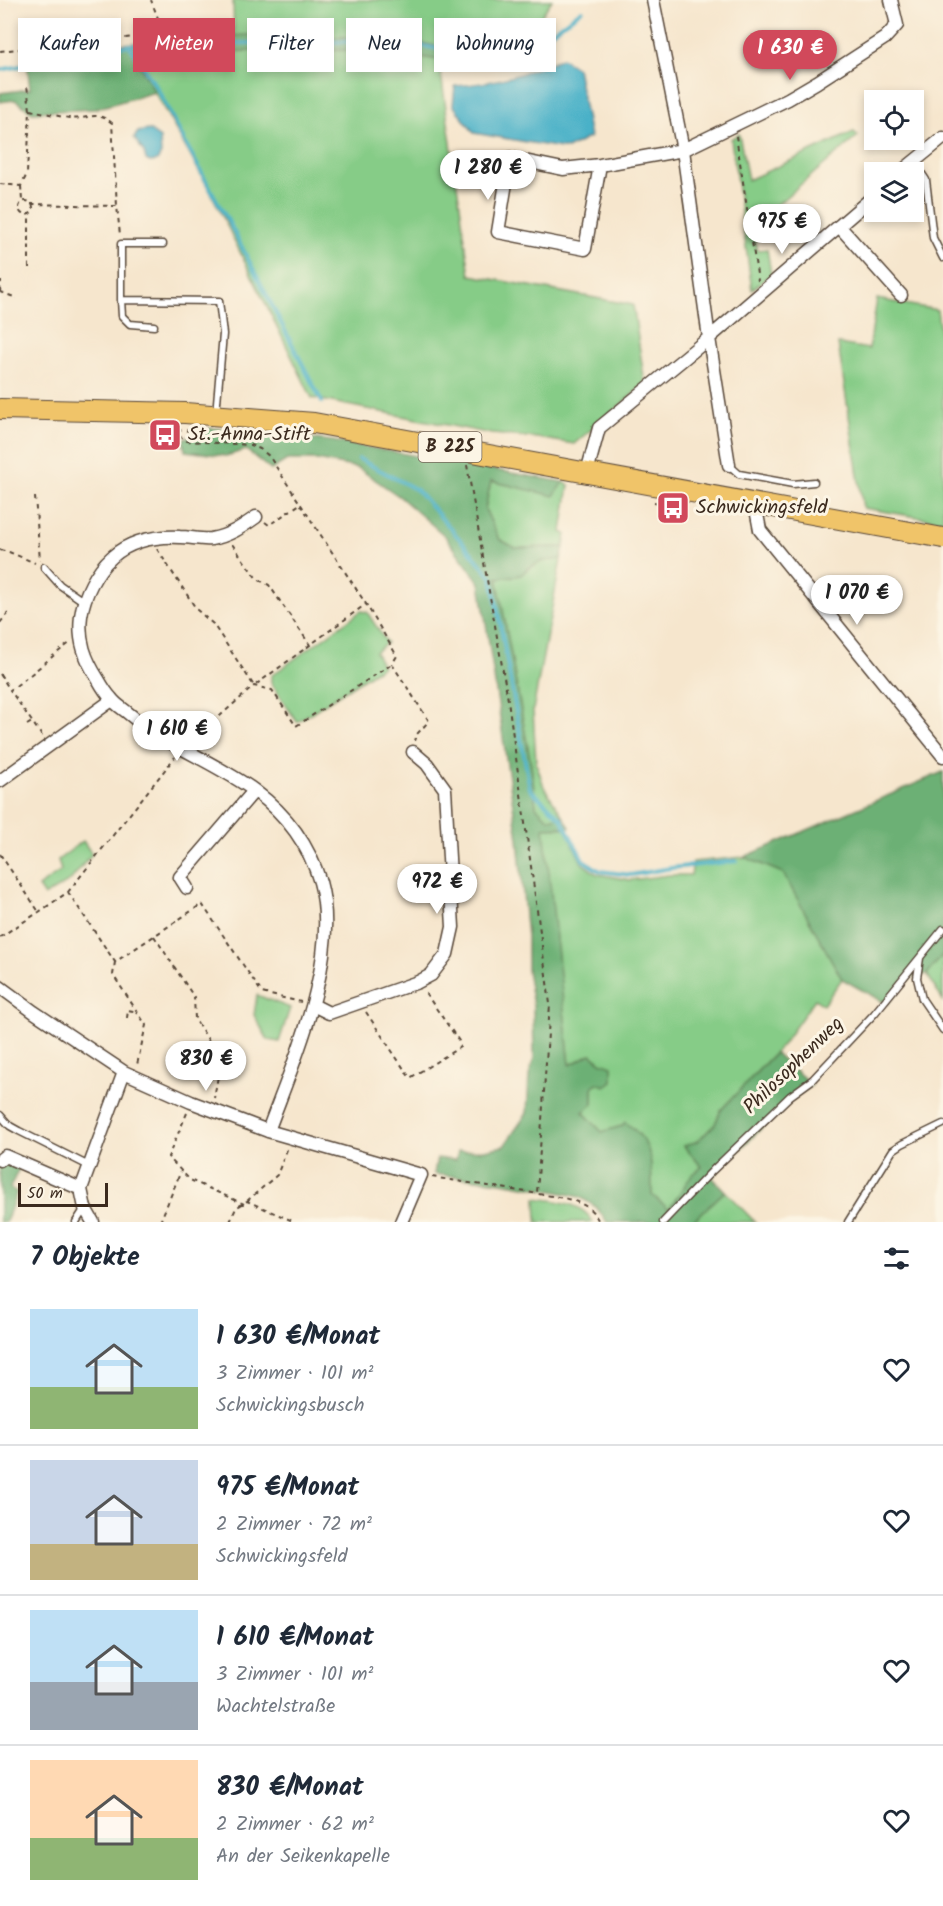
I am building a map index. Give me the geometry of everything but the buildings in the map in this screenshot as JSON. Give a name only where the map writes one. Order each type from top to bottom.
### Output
[{"type":"main road","name":"B 225","points":[[0,409],[216,414],[314,423],[943,538]]},
{"type":"street","points":[[653,0],[683,150],[729,465]]},
{"type":"street","points":[[600,165],[585,249],[498,232],[510,158],[563,169],[600,165],[683,150],[817,82],[885,38],[897,25],[891,0]]},
{"type":"street","points":[[914,162],[943,138]]},
{"type":"street","points":[[587,472],[599,428],[709,338],[864,205]]},
{"type":"street","points":[[839,226],[901,295]]},
{"type":"street","points":[[755,504],[760,530],[943,756]]},
{"type":"street","points":[[256,517],[235,532],[210,539],[177,537],[132,543],[112,557],[100,571],[83,601],[79,633],[88,664],[112,700],[145,728],[254,790],[282,814],[296,831],[320,882],[326,929],[314,1005],[268,1131]]},
{"type":"street","points":[[0,781],[112,700]]},
{"type":"street","points":[[314,1005],[329,1013],[418,982],[431,975],[447,954],[453,927],[445,789],[427,764],[413,752]]},
{"type":"street","points":[[187,888],[180,876],[254,790]]},
{"type":"street","points":[[0,987],[129,1074],[191,1102],[268,1131],[421,1175],[401,1222]]},
{"type":"street","points":[[93,1222],[85,1208],[81,1189],[129,1074]]},
{"type":"street","points":[[0,1160],[5,1156],[81,1189]]},
{"type":"lane","points":[[924,177],[933,238],[943,258]]},
{"type":"lane","points":[[154,326],[130,324],[122,316],[121,244],[163,244]]},
{"type":"lane","points":[[121,300],[219,301],[223,334],[216,414]]},
{"type":"lane","points":[[729,465],[739,474],[793,484],[814,482]]},
{"type":"lane","points":[[42,566],[60,585],[83,601]]},
{"type":"lane","name":"Philosophenweg","points":[[663,1222],[782,1104],[812,1080],[874,1014],[943,929]]},
{"type":"lane","points":[[921,957],[917,978],[922,999],[943,1030]]},
{"type":"lane","points":[[0,1115],[10,1126],[89,1166]]},
{"type":"lane","points":[[848,1222],[893,1150],[943,1124]]},
{"type":"lane","points":[[76,1222],[85,1208]]},
{"type":"path","points":[[0,51],[164,34],[151,0]]},
{"type":"path","points":[[27,85],[30,110],[27,174],[21,186],[22,201],[18,207],[20,212],[29,213]]},
{"type":"path","points":[[30,110],[73,118],[94,115],[104,117],[112,123],[121,244]]},
{"type":"path","points":[[734,125],[760,293]]},
{"type":"path","points":[[0,184],[21,186]]},
{"type":"path","points":[[22,201],[31,204],[117,206]]},
{"type":"path","points":[[29,268],[31,204]]},
{"type":"path","points":[[1,281],[0,292],[17,298]]},
{"type":"path","points":[[156,429],[201,430]]},
{"type":"path","points":[[150,539],[197,610],[213,624],[254,686],[272,690],[296,726],[392,664],[398,656],[269,456],[261,449],[250,445],[187,441],[171,431]]},
{"type":"path","points":[[467,465],[508,700],[550,1004],[537,1193]]},
{"type":"path","points":[[0,550],[42,566],[35,497]]},
{"type":"path","points":[[647,501],[676,506]]},
{"type":"path","points":[[256,517],[269,525],[300,504]]},
{"type":"path","points":[[226,535],[257,579],[269,585],[310,645]]},
{"type":"path","points":[[0,936],[68,892],[184,749],[213,722],[254,686],[366,604]]},
{"type":"path","points":[[0,623],[8,613]]},
{"type":"path","points":[[10,690],[80,637]]},
{"type":"path","points":[[392,664],[429,721],[417,735],[413,752]]},
{"type":"path","points":[[0,674],[49,745]]},
{"type":"path","points":[[27,725],[32,722]]},
{"type":"path","points":[[0,854],[39,912]]},
{"type":"path","points":[[68,892],[115,962],[113,975],[146,1024],[129,1074]]},
{"type":"path","points":[[115,962],[202,904],[261,993],[314,1005]]},
{"type":"path","points":[[154,936],[194,997],[195,1019],[221,1060],[212,1110]]},
{"type":"path","points":[[360,1003],[410,1078],[460,1047],[459,1041],[444,1023],[418,982]]},
{"type":"path","points":[[127,1018],[128,1010],[138,1012]]},
{"type":"path","points":[[191,1102],[168,1156],[190,1180],[244,1204]]},
{"type":"path","points":[[230,1222],[236,1208],[248,1201],[277,1175],[291,1138]]},
{"type":"path","points":[[160,1222],[181,1171]]},
{"type":"path","points":[[421,1175],[564,1198],[582,1203],[595,1213],[599,1222]]},
{"type":"path","points":[[248,1201],[296,1222]]},
{"type":"green space","points":[[233,0],[552,0],[540,18],[434,18],[434,46],[422,43],[422,18],[346,18],[346,37],[334,37],[334,18],[247,18],[247,36],[235,37]]},
{"type":"green space","points":[[247,35],[247,51],[235,51],[235,36]]},
{"type":"green space","points":[[334,37],[346,37],[346,50],[334,50]]},
{"type":"green space","points":[[133,43],[133,72],[143,72],[155,92],[95,109],[32,112],[15,100],[0,102],[0,93],[30,89],[28,72],[121,72],[121,44]]},
{"type":"green space","points":[[422,43],[434,46],[434,59],[422,57]]},
{"type":"green space","points":[[334,49],[346,49],[346,72],[422,72],[422,57],[434,59],[434,72],[441,72],[470,275],[633,305],[645,384],[574,444],[492,434],[312,398],[210,191],[143,72],[235,72],[235,50],[247,50],[247,72],[334,72]]},
{"type":"green space","points":[[854,132],[858,136],[753,225],[757,250],[767,249],[771,274],[752,290],[731,139],[739,134],[748,180]]},
{"type":"green space","points":[[877,299],[937,310],[943,352],[943,521],[863,508],[838,344],[869,349]]},
{"type":"green space","points":[[211,428],[332,441],[563,482],[554,496],[491,481],[485,509],[499,539],[515,548],[564,547],[561,559],[543,561],[528,568],[521,575],[497,578],[531,765],[536,807],[549,819],[563,816],[570,827],[544,828],[570,1065],[591,1054],[601,1062],[612,1066],[612,1081],[605,1086],[597,1083],[593,1086],[593,1104],[583,1112],[602,1132],[622,1126],[625,1122],[642,1137],[651,1162],[652,1195],[669,1209],[691,1176],[702,1167],[684,1146],[698,1141],[715,1124],[721,1110],[775,1053],[812,1085],[789,1101],[712,1177],[725,1191],[692,1222],[607,1222],[596,1207],[580,1197],[500,1182],[434,1174],[437,1158],[456,1160],[458,1151],[484,1150],[504,1146],[527,1113],[529,1075],[534,1058],[533,1006],[527,970],[527,937],[518,839],[480,583],[445,536],[400,497],[358,468],[317,460],[287,460],[271,470],[246,450],[226,456],[185,451],[183,439]]},
{"type":"green space","points":[[490,481],[554,495],[563,482],[569,485],[562,532],[566,534],[564,547],[515,548],[499,539],[485,509]]},
{"type":"green space","points":[[561,559],[533,710],[536,762],[544,787],[563,816],[549,819],[536,807],[531,765],[497,578],[517,576],[538,563]]},
{"type":"green space","points":[[361,611],[367,612],[387,643],[375,652],[383,666],[297,722],[271,683],[271,676]]},
{"type":"green space","points":[[943,772],[943,954],[927,974],[911,977],[887,1004],[842,979],[783,873],[744,857]]},
{"type":"green space","points":[[543,827],[565,828],[582,863],[597,874],[630,880],[691,875],[693,862],[744,857],[783,873],[842,979],[823,1005],[815,999],[783,1044],[721,1110],[715,1124],[698,1141],[684,1146],[702,1167],[691,1176],[669,1210],[652,1195],[651,1163],[622,1126],[602,1132],[583,1112],[593,1104],[593,1086],[597,1083],[601,1062],[591,1054],[570,1065]]},
{"type":"green space","points":[[83,841],[92,854],[70,881],[44,896],[38,887],[61,871],[58,860]]},
{"type":"green space","points":[[943,954],[943,1001],[927,974]]},
{"type":"green space","points":[[257,995],[290,1008],[279,1042],[268,1040],[254,1015]]},
{"type":"green space","points":[[9,1162],[20,1166],[10,1188],[17,1192],[6,1222],[0,1222],[0,1166]]},
{"type":"green space","points":[[725,1191],[755,1222],[692,1222]]},
{"type":"green space","points":[[536,1198],[575,1206],[588,1215],[593,1222],[537,1222]]},
{"type":"water","points":[[562,58],[577,68],[590,137],[567,149],[474,133],[453,105],[455,86],[483,83],[526,72],[556,72],[556,60]]},
{"type":"water","points":[[149,130],[160,138],[161,154],[157,161],[150,162],[146,160],[144,152],[134,138],[138,132]]},
{"type":"waterway","points":[[129,45],[397,41],[496,60],[522,50],[545,37],[582,10]]},
{"type":"waterway","points":[[0,70],[129,45],[157,88],[322,402]]},
{"type":"waterway","points":[[359,459],[417,490],[492,578],[530,789],[561,818],[583,860],[600,871],[631,875],[736,861]]},
{"type":"place","name":"St.-Anna-Stift","points":[[165,435]]},
{"type":"place","name":"Schwickingsfeld","points":[[673,508]]}]
